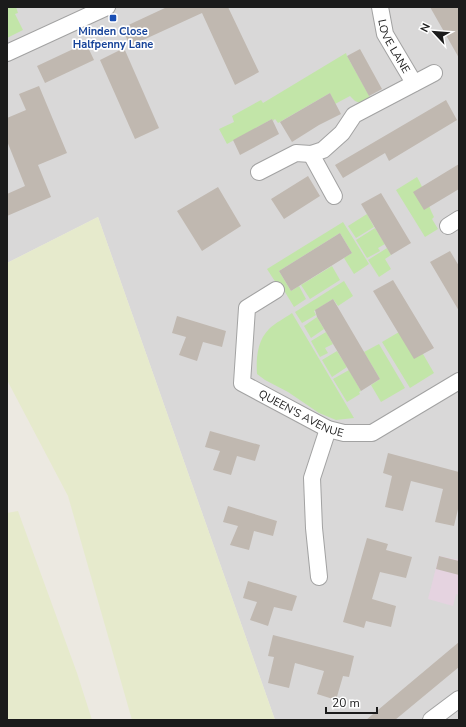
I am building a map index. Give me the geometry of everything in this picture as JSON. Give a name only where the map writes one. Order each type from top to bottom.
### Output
[{"type":"street","points":[[7,53],[107,7]]},
{"type":"street","name":"LOVE LANE","points":[[380,7],[385,34],[414,83]]},
{"type":"street","points":[[259,172],[296,153],[311,154],[323,150],[342,133],[354,116],[434,73]]},
{"type":"street","points":[[311,154],[334,196]]},
{"type":"street","name":"QUEEN'S AVENUE","points":[[276,290],[247,308],[242,383],[328,429],[344,433],[372,433],[459,381]]},
{"type":"street","points":[[319,577],[314,528],[312,478],[328,429]]},
{"type":"street","points":[[431,720],[459,699]]},
{"type":"shaded area","points":[[7,7],[459,7],[459,720],[275,720],[98,217],[7,263]]},
{"type":"shaded area","points":[[439,556],[459,560],[459,595],[456,594],[453,606],[428,599]]},
{"type":"green space","points":[[7,7],[16,7],[18,13],[15,14],[23,30],[7,38]]},
{"type":"green space","points":[[346,53],[371,99],[362,104],[355,101],[350,96],[335,104],[330,93],[278,123],[275,119],[273,121],[272,119],[227,144],[219,129],[234,122],[232,116],[261,100],[263,103]]},
{"type":"green space","points":[[417,177],[434,217],[432,219],[438,229],[425,237],[396,190]]},
{"type":"green space","points":[[367,214],[374,227],[356,238],[348,226]]},
{"type":"green space","points":[[98,217],[275,720],[132,720],[68,496],[7,380],[7,263]]},
{"type":"green space","points":[[343,222],[369,264],[354,274],[344,258],[352,253],[340,233],[279,271],[291,291],[299,286],[306,299],[294,307],[279,282],[276,283],[267,269]]},
{"type":"green space","points":[[375,228],[385,244],[378,248],[380,251],[367,258],[356,240]]},
{"type":"green space","points":[[387,248],[391,255],[385,259],[391,269],[379,277],[368,260]]},
{"type":"green space","points":[[332,266],[340,280],[310,299],[301,285]]},
{"type":"green space","points":[[344,281],[353,296],[338,306],[333,299],[314,311],[316,315],[302,323],[295,312]]},
{"type":"green space","points":[[292,313],[354,418],[336,420],[319,413],[288,392],[257,374],[257,356],[262,339],[271,327]]},
{"type":"green space","points":[[317,317],[324,329],[311,338],[304,326]]},
{"type":"green space","points":[[326,332],[333,344],[325,348],[328,353],[320,357],[311,341]]},
{"type":"green space","points":[[399,332],[423,354],[434,373],[410,388],[382,342]]},
{"type":"green space","points":[[379,344],[405,388],[381,402],[371,385],[380,379],[364,352]]},
{"type":"green space","points":[[337,351],[347,367],[332,377],[322,360]]},
{"type":"green space","points":[[349,370],[361,391],[359,392],[360,394],[347,402],[333,379]]},
{"type":"green space","points":[[18,511],[77,673],[92,720],[7,720],[7,513]]},
{"type":"building","points":[[167,7],[228,7],[259,72],[235,85],[202,13],[130,46],[122,28]]},
{"type":"building","points":[[430,7],[459,7],[459,58]]},
{"type":"building","points":[[86,43],[94,60],[45,83],[37,66]]},
{"type":"building","points":[[124,48],[159,128],[135,139],[100,60]]},
{"type":"building","points":[[360,49],[382,89],[369,96],[347,56]]},
{"type":"building","points":[[39,86],[67,153],[38,165],[51,197],[7,216],[7,194],[25,186],[7,141],[7,118],[26,110],[19,94]]},
{"type":"building","points":[[330,93],[341,114],[319,125],[292,142],[280,122]]},
{"type":"building","points":[[446,100],[457,120],[389,161],[385,153],[343,178],[335,165]]},
{"type":"building","points":[[272,119],[279,134],[240,155],[233,140]]},
{"type":"building","points":[[459,164],[459,189],[424,210],[413,192]]},
{"type":"building","points":[[308,176],[320,196],[284,219],[271,199]]},
{"type":"building","points":[[218,187],[241,226],[202,251],[177,211]]},
{"type":"building","points":[[381,193],[411,243],[391,255],[361,204]]},
{"type":"building","points":[[340,233],[352,253],[291,291],[279,271]]},
{"type":"building","points":[[450,251],[459,266],[459,311],[430,262]]},
{"type":"building","points":[[393,280],[434,348],[414,359],[373,291]]},
{"type":"building","points":[[333,299],[380,379],[361,391],[317,317],[315,310]]},
{"type":"building","points":[[177,316],[226,331],[222,347],[203,342],[197,361],[179,355],[186,337],[172,333]]},
{"type":"building","points":[[210,431],[260,445],[255,461],[237,456],[231,475],[213,470],[220,451],[205,447]]},
{"type":"building","points":[[388,453],[459,472],[459,505],[454,526],[435,522],[443,489],[411,481],[403,511],[385,507],[392,476],[383,473]]},
{"type":"building","points":[[228,506],[277,521],[273,536],[254,531],[249,550],[230,545],[238,526],[223,522]]},
{"type":"building","points":[[367,538],[388,544],[386,550],[412,557],[406,578],[380,572],[372,599],[396,606],[391,627],[366,621],[364,628],[343,622]]},
{"type":"building","points":[[439,556],[459,561],[459,575],[436,569]]},
{"type":"building","points":[[248,581],[297,596],[292,611],[274,607],[268,626],[250,620],[257,602],[243,598]]},
{"type":"building","points":[[273,635],[354,656],[349,677],[343,676],[336,700],[317,694],[324,671],[295,663],[289,688],[268,683],[274,657],[268,656]]},
{"type":"building","points":[[459,642],[459,667],[395,720],[366,720]]},
{"type":"place","name":"Minden Close Halfpenny Lane","points":[[113,18]]}]
